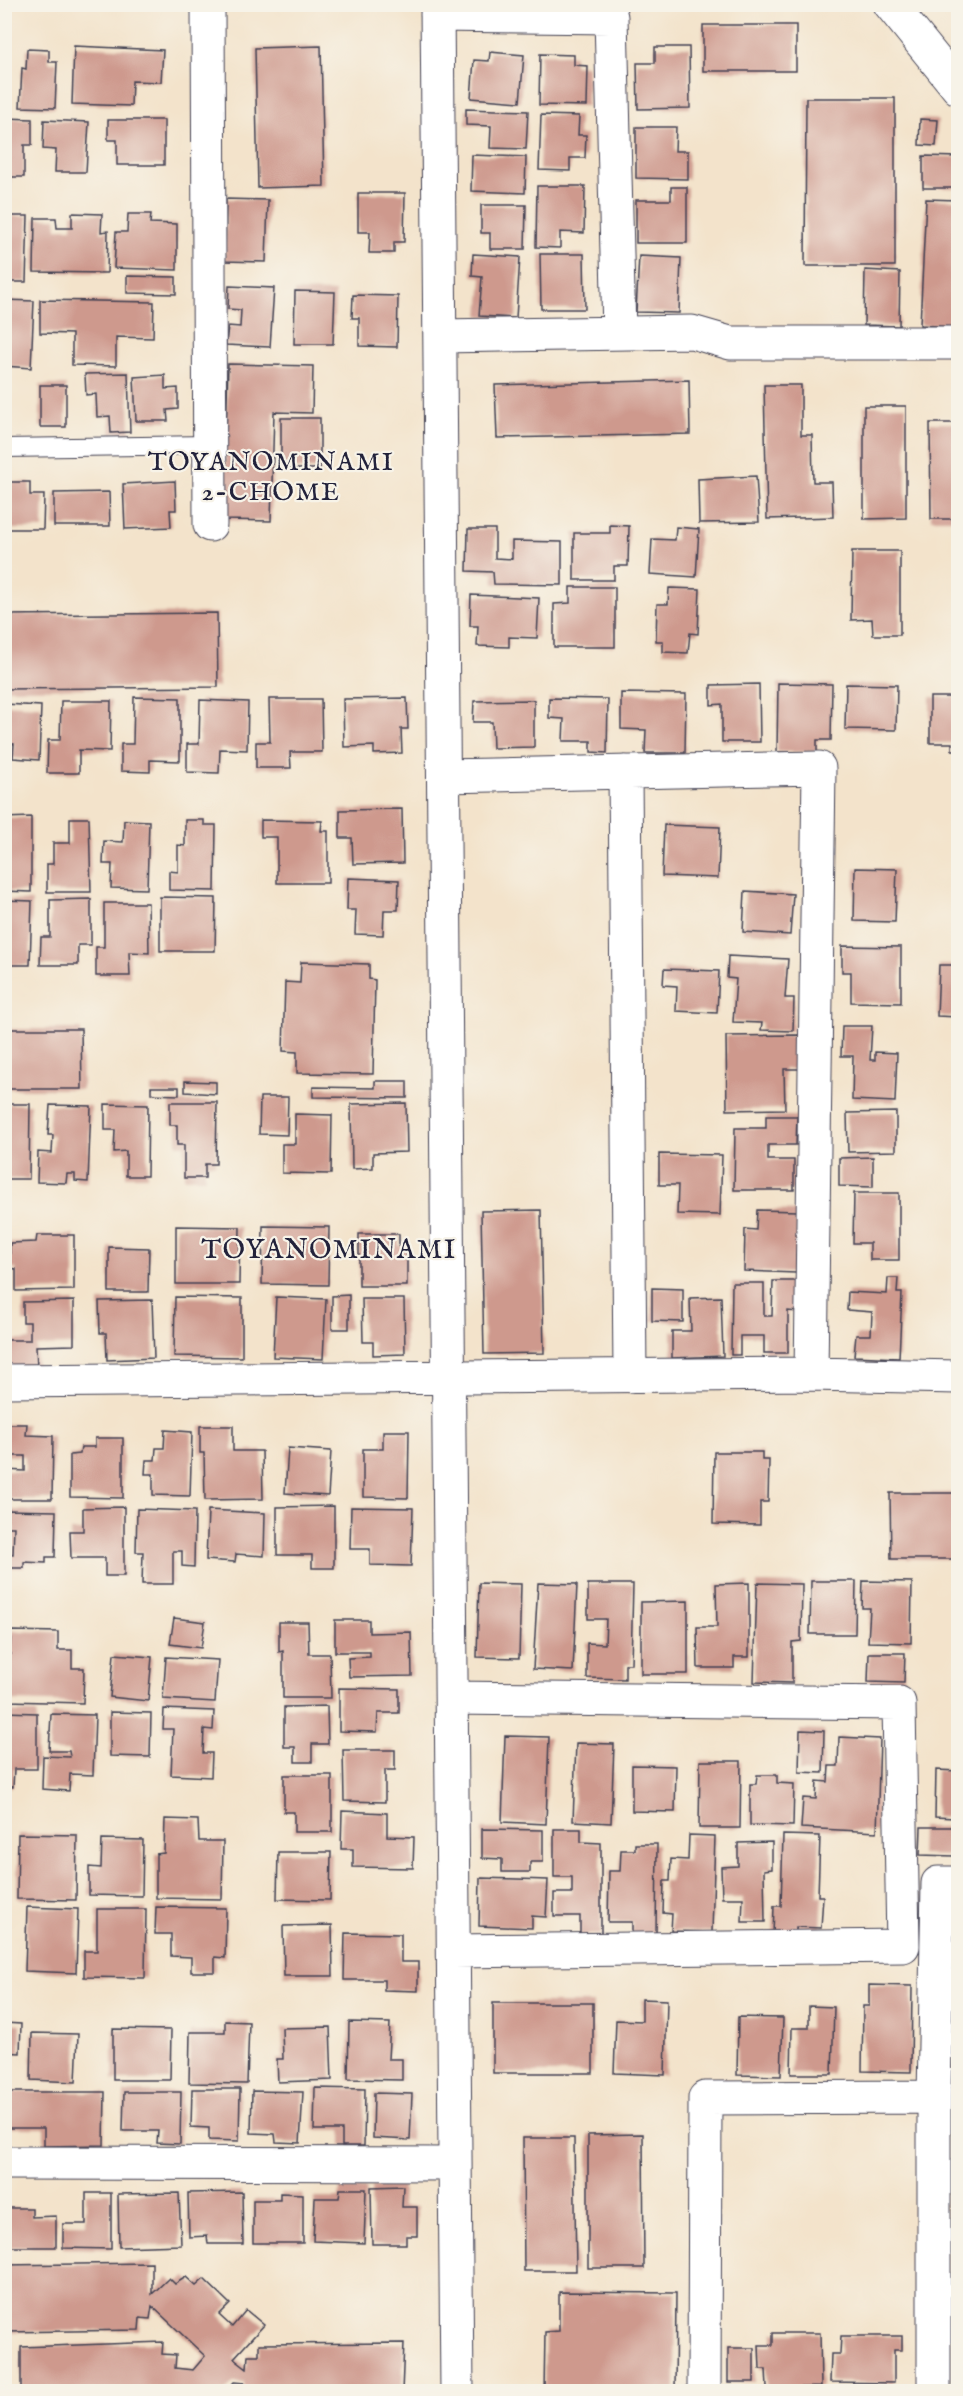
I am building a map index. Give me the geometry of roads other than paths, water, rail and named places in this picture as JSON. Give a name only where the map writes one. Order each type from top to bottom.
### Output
[{"type":"street","points":[[208,4],[210,525]]},
{"type":"street","points":[[890,4],[958,88]]},
{"type":"street","points":[[457,2391],[437,10],[611,17],[619,333]]},
{"type":"street","points":[[440,336],[692,332],[730,343],[958,343]]},
{"type":"street","points":[[444,776],[819,768],[811,1374]]},
{"type":"street","points":[[625,772],[630,1376]]},
{"type":"street","points":[[4,1381],[811,1374],[958,1377]]},
{"type":"street","points":[[452,1698],[899,1703],[903,1947],[454,1951]]},
{"type":"street","points":[[934,2391],[934,2097],[938,1883],[958,1883]]},
{"type":"street","points":[[704,2391],[705,2098],[934,2097]]},
{"type":"street","points":[[4,2163],[455,2164]]},
{"type":"lane","points":[[4,448],[210,445]]},
{"type":"railway","points":[[948,4],[958,17]]},
{"type":"district","name":"TOYANOMINAMI 2-CHOME","points":[[271,476]]},
{"type":"district","name":"TOYANOMINAMI","points":[[329,1249]]}]
